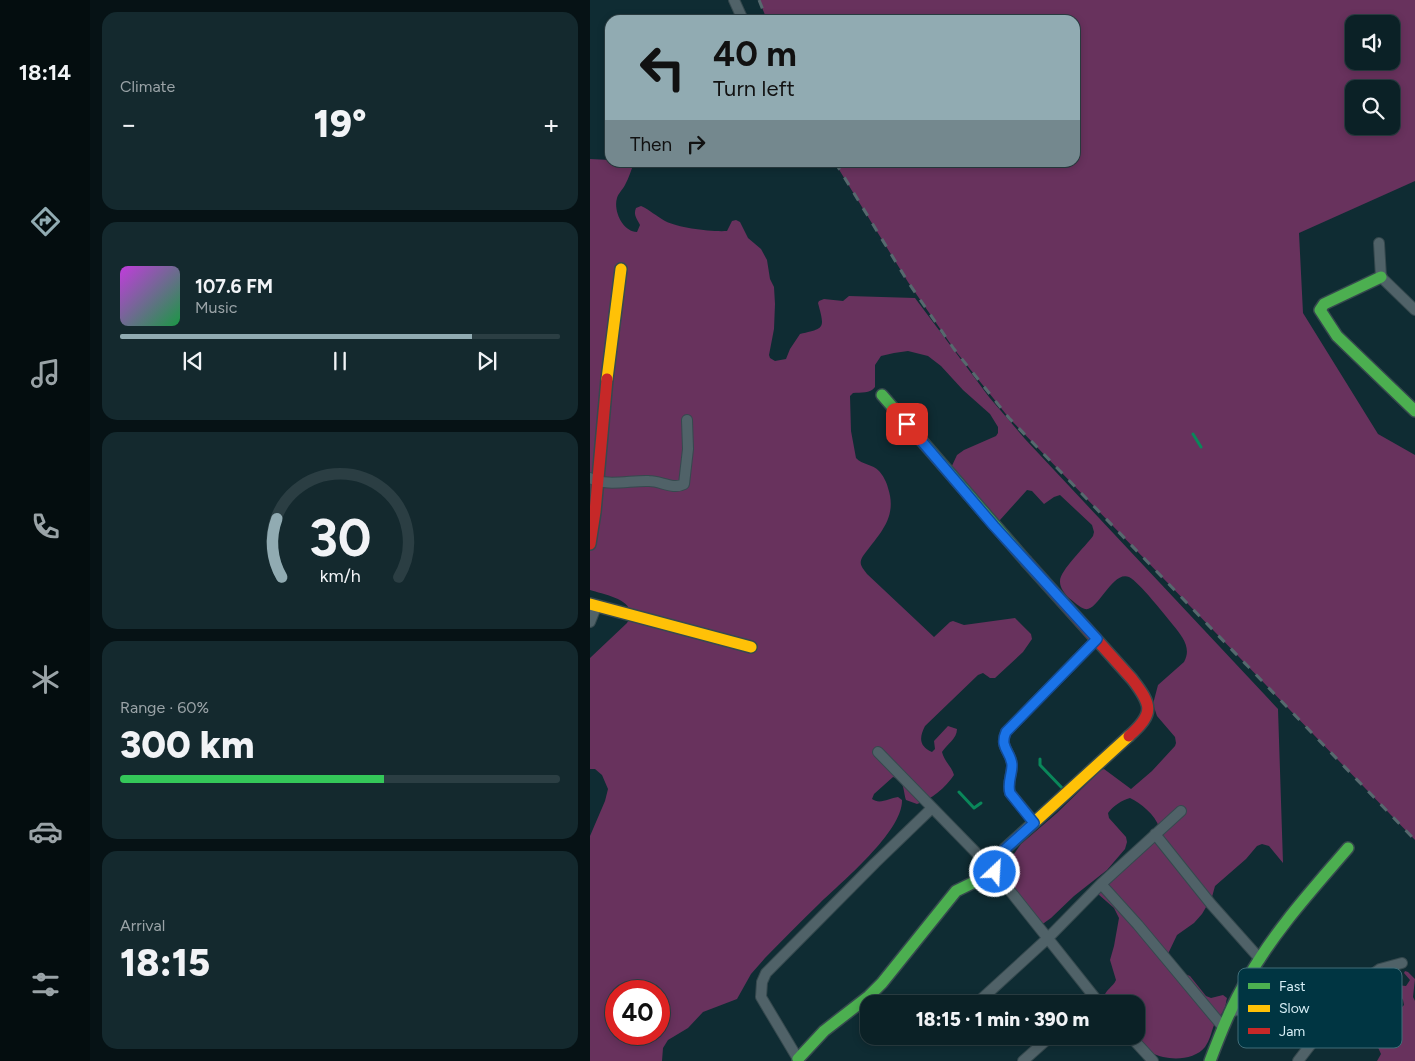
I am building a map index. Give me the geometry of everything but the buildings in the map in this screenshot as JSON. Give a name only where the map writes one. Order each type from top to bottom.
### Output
[{"type":"street","points":[[734,0],[741,15]]},
{"type":"street","points":[[1379,243],[1381,277],[1415,310]]},
{"type":"street","points":[[590,544],[595,512],[594,480],[621,269]]},
{"type":"street","points":[[1381,277],[1324,304],[1320,310],[1337,336],[1415,411]]},
{"type":"street","points":[[882,395],[994,526],[1132,679],[1144,695],[1148,708],[1148,717],[1142,725],[1003,851],[995,872],[956,891],[869,996],[824,1031],[798,1060],[761,997],[762,982],[766,973],[932,808]]},
{"type":"street","points":[[594,480],[652,481],[680,487],[684,484],[688,449],[687,420]]},
{"type":"street","points":[[590,622],[593,605],[751,647]]},
{"type":"street","points":[[1034,823],[1010,793],[1012,765],[1003,738],[1006,732],[1097,639]]},
{"type":"street","points":[[878,752],[995,872],[1089,995]]},
{"type":"street","points":[[986,995],[1047,939],[1101,884],[1181,811]]},
{"type":"street","points":[[1155,834],[1211,904],[1260,959]]},
{"type":"street","points":[[1255,968],[1308,895],[1348,848]]},
{"type":"street","points":[[1101,884],[1138,925],[1223,1027]]},
{"type":"street","points":[[1386,968],[1402,963]]},
{"type":"street","points":[[1210,1061],[1229,1013],[1238,997]]},
{"type":"street","points":[[1229,1013],[1238,1009]]},
{"type":"street","points":[[1023,1061],[1041,1045]]},
{"type":"street","points":[[1138,1045],[1153,1061]]},
{"type":"street","points":[[1298,1061],[1308,1048]]},
{"type":"shaded area","points":[[759,0],[1415,0],[1415,181],[1299,233],[1303,313],[1378,434],[1415,455],[1415,840],[1009,418],[954,349],[908,282],[837,167],[1080,167],[1080,15],[765,15]]},
{"type":"shaded area","points":[[590,159],[605,160],[605,167],[632,167],[616,203],[620,220],[627,229],[637,232],[640,225],[635,213],[636,208],[641,206],[665,221],[695,229],[727,231],[732,221],[740,222],[748,238],[761,249],[767,260],[770,279],[774,287],[774,329],[769,355],[775,361],[786,359],[800,334],[821,326],[822,318],[819,301],[824,299],[843,301],[849,296],[915,298],[989,397],[1025,439],[1278,709],[1283,863],[1269,846],[1262,844],[1257,846],[1246,859],[1215,886],[1212,897],[1202,914],[1194,923],[1177,935],[1166,958],[1180,972],[1190,976],[1206,996],[1211,998],[1223,995],[1227,998],[1225,1008],[1215,1023],[1205,1047],[1194,1055],[1180,1058],[1158,1056],[1152,1053],[1144,1045],[1145,995],[1105,995],[1116,980],[1110,960],[1119,918],[1114,908],[1098,894],[1159,827],[1151,814],[1143,806],[1130,798],[1110,810],[1108,813],[1109,818],[1126,837],[1125,849],[1107,870],[1044,923],[1039,923],[1004,879],[1009,861],[1021,844],[1057,813],[1101,770],[1104,769],[1131,789],[1152,771],[1175,746],[1175,737],[1157,716],[1153,704],[1158,685],[1184,662],[1187,652],[1185,642],[1152,599],[1129,577],[1123,576],[1117,579],[1090,608],[1085,609],[1081,607],[1066,595],[1061,586],[1061,577],[1068,565],[1093,536],[1094,532],[1092,525],[1060,495],[1044,504],[1032,491],[1027,490],[1000,520],[993,523],[950,470],[957,455],[996,436],[998,427],[990,414],[963,390],[941,366],[928,356],[908,351],[881,356],[875,365],[875,387],[868,392],[853,393],[850,396],[851,431],[856,458],[877,469],[883,477],[887,484],[891,508],[881,533],[863,556],[861,565],[867,574],[934,637],[953,621],[964,625],[1015,618],[1031,634],[1032,639],[1023,652],[995,678],[990,678],[983,673],[978,675],[925,726],[921,741],[932,752],[935,749],[934,741],[948,726],[957,729],[954,739],[942,752],[954,775],[933,796],[917,804],[906,800],[902,783],[893,777],[874,794],[872,799],[875,801],[885,801],[898,797],[902,800],[900,812],[893,826],[870,855],[765,958],[751,974],[737,999],[703,1012],[688,1028],[670,1039],[670,980],[605,980],[605,1045],[665,1045],[662,1061],[590,1061],[590,836],[608,789],[602,775],[595,769],[590,769],[590,658],[627,623],[630,615],[629,609],[619,600],[590,590]]},
{"type":"shaded area","points":[[1405,971],[1408,972],[1415,979],[1413,997],[1415,1001],[1415,1061],[1377,1061],[1381,1054],[1378,1048],[1402,1048],[1402,1007],[1404,1005],[1402,986],[1406,986],[1410,980],[1404,973]]},
{"type":"waterway","points":[[1193,434],[1201,447]]},
{"type":"waterway","points":[[1040,759],[1040,765],[1065,791]]},
{"type":"waterway","points":[[959,792],[974,808],[981,803]]},
{"type":"railway","points":[[759,0],[765,15]]},
{"type":"railway","points":[[838,167],[908,282],[954,349],[1009,418],[1415,840]]},
{"type":"traffic: fast","points":[[1381,277],[1324,304],[1320,310],[1337,336],[1415,411]]},
{"type":"traffic: fast","points":[[882,395],[1026,561]]},
{"type":"traffic: fast","points":[[1254,968],[1295,910],[1348,848]]},
{"type":"traffic: fast","points":[[799,1061],[798,1059],[824,1031],[869,996],[882,983],[956,891],[995,872],[1005,849]]},
{"type":"traffic: fast","points":[[1210,1061],[1238,996]]},
{"type":"traffic: slow","points":[[607,379],[621,269]]},
{"type":"traffic: slow","points":[[590,604],[751,647]]},
{"type":"traffic: slow","points":[[1005,849],[1129,736]]},
{"type":"traffic: jam","points":[[590,544],[595,512],[607,379]]},
{"type":"traffic: jam","points":[[1026,561],[1132,679],[1144,696],[1147,702],[1147,715],[1129,736]]},
{"type":"route","points":[[907,424],[994,526],[1097,639],[1006,732],[1003,738],[1012,765],[1010,793],[1034,823],[1003,851],[995,872]]}]
